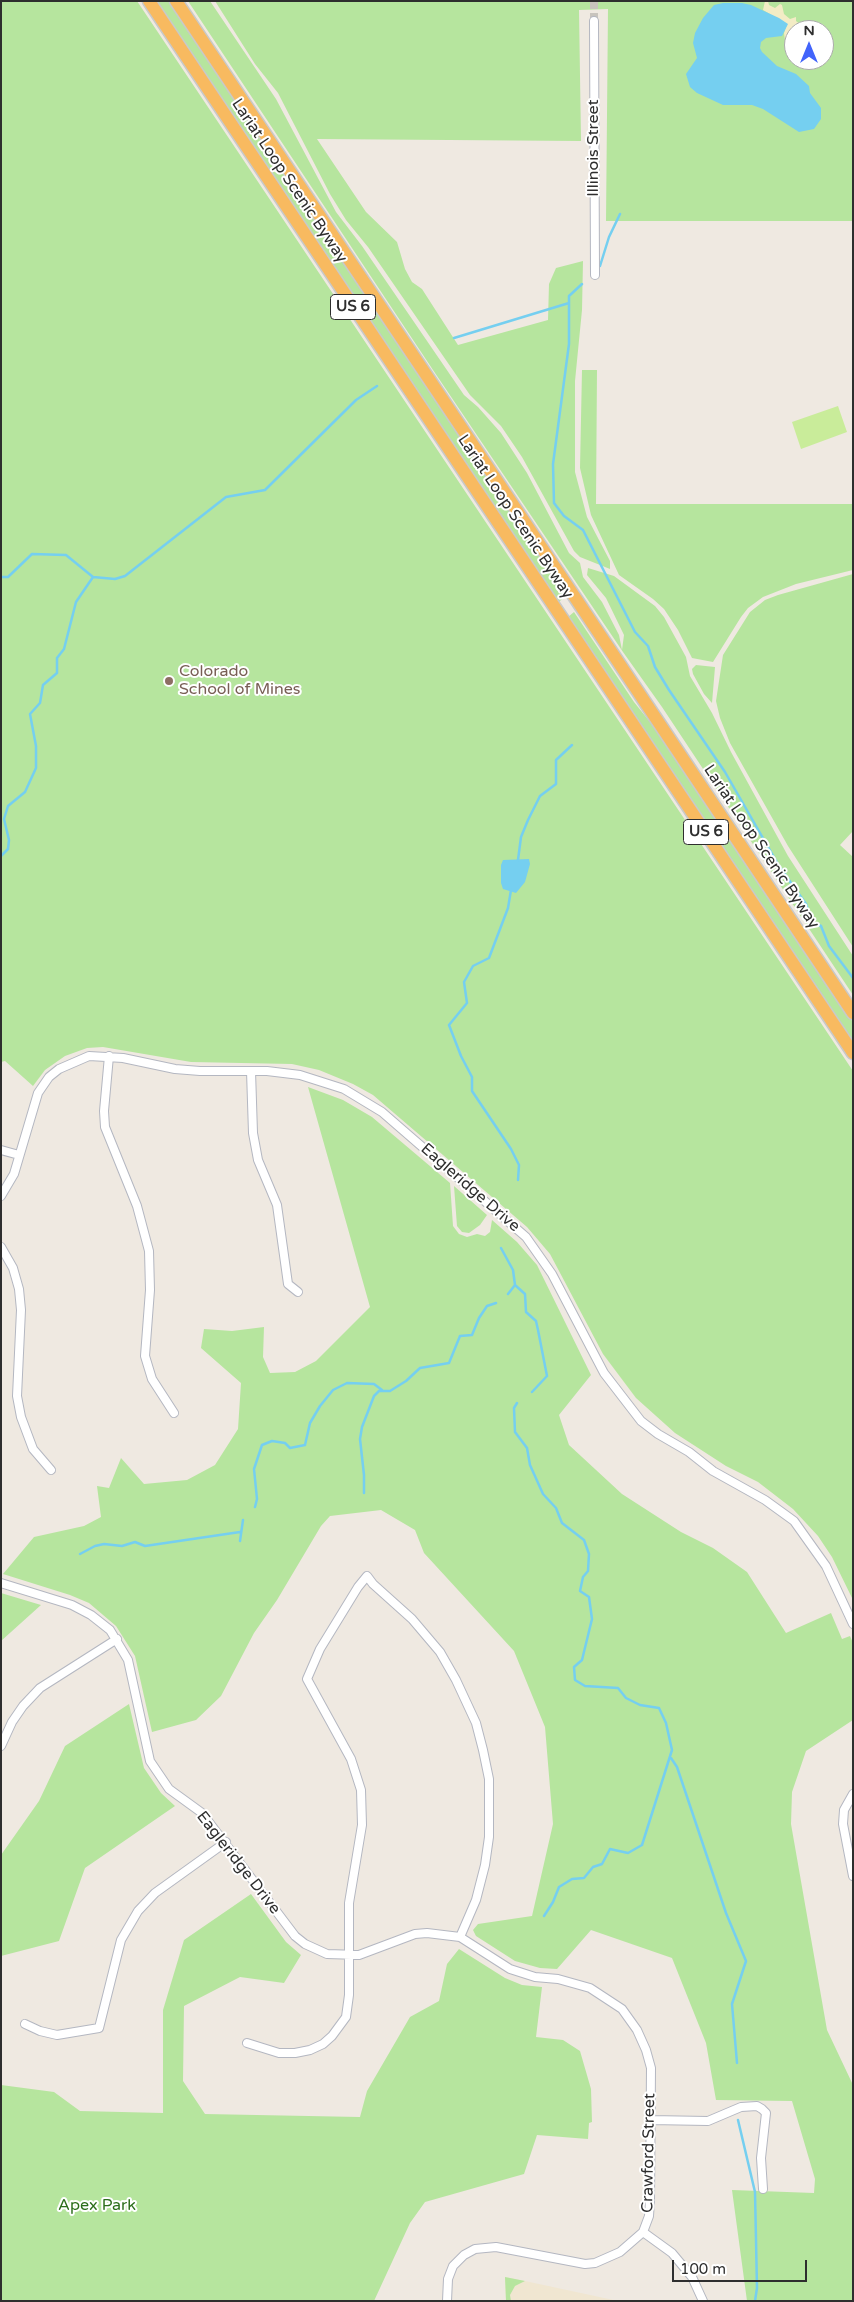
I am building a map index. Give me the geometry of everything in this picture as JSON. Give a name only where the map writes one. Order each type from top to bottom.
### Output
[{"type":"highway","name":"Lariat Loop Scenic Byway","points":[[149,1],[853,1052]]},
{"type":"highway","name":"Lariat Loop Scenic Byway","points":[[176,1],[853,1013]]},
{"type":"highway","points":[[558,611],[576,600]]},
{"type":"street","name":"Illinois Street","points":[[594,21],[595,274]]},
{"type":"street","name":"Eagleridge Drive","points":[[1,1196],[14,1174],[38,1093],[49,1077],[70,1063],[89,1056],[109,1056],[175,1069],[251,1070],[300,1075],[344,1089],[382,1112],[526,1237],[552,1274],[604,1373],[641,1421],[658,1434],[689,1452],[713,1471],[765,1500],[794,1521],[826,1566],[853,1624]]},
{"type":"street","points":[[109,1056],[104,1111],[105,1127],[138,1206],[149,1251],[150,1290],[145,1356],[152,1380],[174,1413]]},
{"type":"street","points":[[251,1070],[253,1133],[258,1160],[277,1205],[288,1284],[298,1292]]},
{"type":"street","points":[[1,1150],[19,1155]]},
{"type":"street","points":[[1,1247],[13,1268],[20,1296],[17,1396],[21,1416],[34,1448],[51,1470]]},
{"type":"street","points":[[247,2043],[279,2053],[295,2053],[322,2044],[332,2036],[346,2017],[350,1995],[349,1903],[362,1825],[361,1790],[351,1759],[307,1679],[320,1650],[358,1587],[367,1576],[373,1584],[412,1619],[440,1652],[456,1680],[476,1723],[484,1750],[489,1779],[489,1837],[485,1865],[476,1900],[463,1938]]},
{"type":"street","name":"Eagleridge Drive","points":[[1,1583],[72,1605],[91,1614],[117,1639],[128,1660],[150,1761],[169,1790],[202,1813],[226,1842],[295,1936],[305,1944],[327,1954],[349,1955],[374,1951],[415,1934],[427,1933],[463,1938]]},
{"type":"street","points":[[1,1746],[12,1722],[23,1706],[40,1688],[117,1639]]},
{"type":"street","points":[[853,1794],[844,1810],[843,1824],[853,1876]]},
{"type":"street","points":[[25,2024],[40,2031],[57,2035],[99,2028],[121,1940],[138,1912],[155,1893],[226,1842]]},
{"type":"street","name":"Crawford Street","points":[[447,2301],[448,2278],[453,2266],[464,2255],[475,2249],[496,2246],[585,2264],[595,2263],[620,2252],[643,2232],[650,2208],[651,2068],[646,2050],[637,2030],[622,2009],[590,1988],[558,1979],[535,1977],[510,1969],[463,1938]]},
{"type":"street","points":[[650,2120],[708,2121],[741,2108],[757,2106],[762,2108],[766,2113],[762,2158],[764,2189]]},
{"type":"street","points":[[643,2232],[672,2253],[692,2277],[703,2301]]},
{"type":"shaded area","points":[[505,2277],[525,2281],[618,2301],[506,2301]]},
{"type":"green space","points":[[1,1],[137,1],[853,1071],[853,1600],[832,1557],[818,1536],[793,1509],[758,1482],[726,1466],[675,1433],[636,1398],[603,1354],[550,1254],[527,1227],[373,1095],[353,1084],[319,1070],[292,1064],[191,1062],[103,1047],[87,1048],[65,1056],[45,1070],[33,1086],[5,1061],[1,1062]]},
{"type":"green space","points":[[155,1],[170,1],[566,595],[558,603]]},
{"type":"green space","points":[[188,1],[210,1],[276,99],[336,212],[362,246],[464,395],[478,407],[501,433],[527,473],[569,553],[580,563],[583,577],[602,602],[619,635],[622,650],[624,635],[606,598],[587,575],[588,568],[614,576],[655,606],[664,617],[686,657],[690,676],[712,713],[731,752],[788,856],[853,956],[853,995],[662,707],[623,652],[433,370]]},
{"type":"green space","points":[[215,1],[853,1],[853,221],[606,221],[608,9],[579,10],[581,141],[317,139],[366,212],[397,242],[405,269],[412,282],[422,289],[458,345],[548,320],[549,284],[556,268],[583,261],[582,310],[575,381],[575,472],[587,517],[610,561],[610,569],[580,557],[574,551],[522,457],[501,426],[470,395],[368,247],[346,220],[330,194],[278,93],[255,64]]},
{"type":"green space","points":[[582,370],[597,370],[596,504],[853,504],[853,570],[796,584],[763,597],[748,608],[741,617],[713,662],[692,658],[678,630],[664,609],[619,575],[591,515],[580,468]]},
{"type":"green space","points":[[838,406],[847,432],[801,449],[792,422]]},
{"type":"green space","points":[[853,574],[853,831],[840,845],[853,857],[853,947],[788,846],[730,743],[720,718],[716,701],[723,655],[750,612],[765,600],[778,595]]},
{"type":"green space","points":[[574,612],[634,702],[658,732],[853,1022],[853,1045],[568,617]]},
{"type":"green space","points":[[696,665],[715,667],[712,703],[704,694],[693,674],[692,669]]},
{"type":"green space","points":[[308,1087],[343,1100],[372,1117],[450,1183],[453,1226],[459,1234],[467,1237],[477,1234],[485,1236],[490,1232],[492,1220],[517,1242],[537,1265],[591,1375],[559,1415],[569,1445],[622,1494],[681,1532],[713,1548],[747,1572],[786,1633],[831,1613],[842,1639],[850,1636],[853,1643],[853,1720],[806,1751],[792,1792],[791,1824],[827,2030],[853,2085],[853,2301],[747,2301],[732,2190],[814,2193],[815,2179],[792,2101],[716,2100],[706,2043],[672,1958],[591,1930],[557,1969],[540,1968],[515,1961],[476,1936],[473,1930],[478,1924],[532,1916],[553,1824],[545,1727],[514,1651],[424,1553],[415,1530],[381,1510],[330,1516],[321,1526],[277,1600],[254,1633],[221,1696],[196,1720],[152,1732],[135,1656],[116,1626],[89,1603],[70,1595],[3,1574],[34,1537],[84,1526],[101,1517],[97,1486],[109,1488],[121,1458],[144,1484],[187,1480],[215,1465],[238,1429],[241,1383],[201,1348],[204,1329],[232,1331],[264,1327],[263,1357],[270,1373],[295,1372],[316,1361],[370,1307]]},
{"type":"green space","points":[[454,1186],[487,1215],[480,1225],[469,1233],[462,1232],[457,1226]]},
{"type":"green space","points":[[1,1593],[41,1605],[1,1641]]},
{"type":"green space","points":[[129,1704],[144,1768],[161,1793],[175,1806],[85,1868],[59,1941],[1,1956],[1,1855],[39,1801],[65,1746]]},
{"type":"green space","name":"Apex Park","points":[[251,1894],[286,1942],[301,1955],[284,1983],[240,1977],[184,2006],[183,2081],[205,2114],[360,2117],[367,2091],[410,2017],[439,2001],[447,1964],[459,1949],[505,1978],[522,1985],[542,1987],[536,2037],[563,2040],[580,2051],[591,2089],[592,2122],[589,2123],[588,2139],[537,2135],[524,2174],[425,2202],[410,2223],[374,2301],[1,2301],[1,2085],[54,2092],[80,2111],[163,2113],[163,2010],[184,1940]]},
{"type":"green space","points":[[505,2277],[525,2281],[515,2286],[510,2295],[511,2301],[506,2301]]},
{"type":"sand","points":[[765,1],[768,1],[769,5],[775,8],[780,4],[784,14],[790,19],[796,17],[796,20],[784,20],[784,22],[763,10]]},
{"type":"water","points":[[742,3],[751,5],[784,21],[782,36],[766,38],[761,42],[760,48],[777,66],[796,74],[809,86],[810,93],[821,108],[821,119],[814,129],[799,132],[763,109],[752,105],[723,105],[697,93],[690,87],[686,74],[697,58],[693,43],[695,33],[703,18],[714,5]]},
{"type":"water","points":[[529,859],[530,864],[525,882],[516,893],[503,889],[501,865],[503,860]]},
{"type":"waterway","points":[[600,266],[609,237],[620,214]]},
{"type":"waterway","points":[[582,284],[569,296],[569,344],[553,464],[554,503],[564,516],[583,530],[635,632],[648,646],[655,667],[725,772],[779,866],[806,904],[812,922],[821,926],[829,946],[853,978]]},
{"type":"waterway","points":[[454,338],[569,303]]},
{"type":"waterway","points":[[1,856],[8,849],[9,840],[4,819],[8,806],[25,792],[36,768],[36,746],[30,714],[40,703],[43,685],[57,673],[57,658],[64,649],[76,602],[93,577],[115,579],[125,576],[226,497],[265,490],[356,400],[377,386]]},
{"type":"waterway","points":[[1,577],[8,577],[32,554],[66,555],[93,577]]},
{"type":"waterway","points":[[518,860],[521,837],[528,820],[540,796],[556,784],[556,760],[572,745]]},
{"type":"waterway","points":[[511,890],[508,908],[489,958],[473,966],[464,982],[467,1003],[449,1025],[461,1056],[472,1077],[472,1091],[511,1149],[519,1165],[518,1180]]},
{"type":"waterway","points":[[501,1248],[513,1270],[515,1285],[525,1294],[526,1312],[536,1321],[538,1330],[547,1376],[532,1392]]},
{"type":"waterway","points":[[508,1294],[515,1285]]},
{"type":"waterway","points":[[364,1493],[360,1439],[362,1427],[374,1396],[379,1391],[390,1391],[406,1381],[420,1368],[449,1363],[460,1336],[472,1335],[479,1318],[487,1306],[496,1303]]},
{"type":"waterway","points":[[255,1507],[257,1499],[254,1469],[262,1445],[272,1441],[285,1443],[290,1448],[305,1445],[310,1423],[320,1406],[333,1390],[347,1383],[374,1384],[382,1390]]},
{"type":"waterway","points":[[517,1403],[514,1408],[515,1432],[527,1448],[530,1465],[543,1494],[556,1508],[562,1523],[584,1540],[589,1554],[588,1571],[583,1577],[580,1591],[589,1597],[592,1619],[582,1660],[574,1667],[575,1680],[585,1686],[618,1688],[626,1698],[640,1705],[659,1708],[666,1723],[672,1750],[642,1845],[628,1853],[610,1849],[602,1864],[593,1867],[584,1878],[572,1879],[559,1887],[553,1902],[544,1916]]},
{"type":"waterway","points":[[240,1541],[243,1520]]},
{"type":"waterway","points":[[80,1554],[95,1546],[104,1544],[122,1546],[135,1542],[145,1546],[240,1532]]},
{"type":"waterway","points":[[671,1758],[677,1767],[726,1913],[746,1961],[732,2004],[737,2063]]},
{"type":"waterway","points":[[738,2120],[755,2192],[757,2288],[755,2301]]},
{"type":"tunnel","points":[[594,1],[594,21]]},
{"type":"place","name":"Colorado School of Mines","points":[[169,681]]}]
